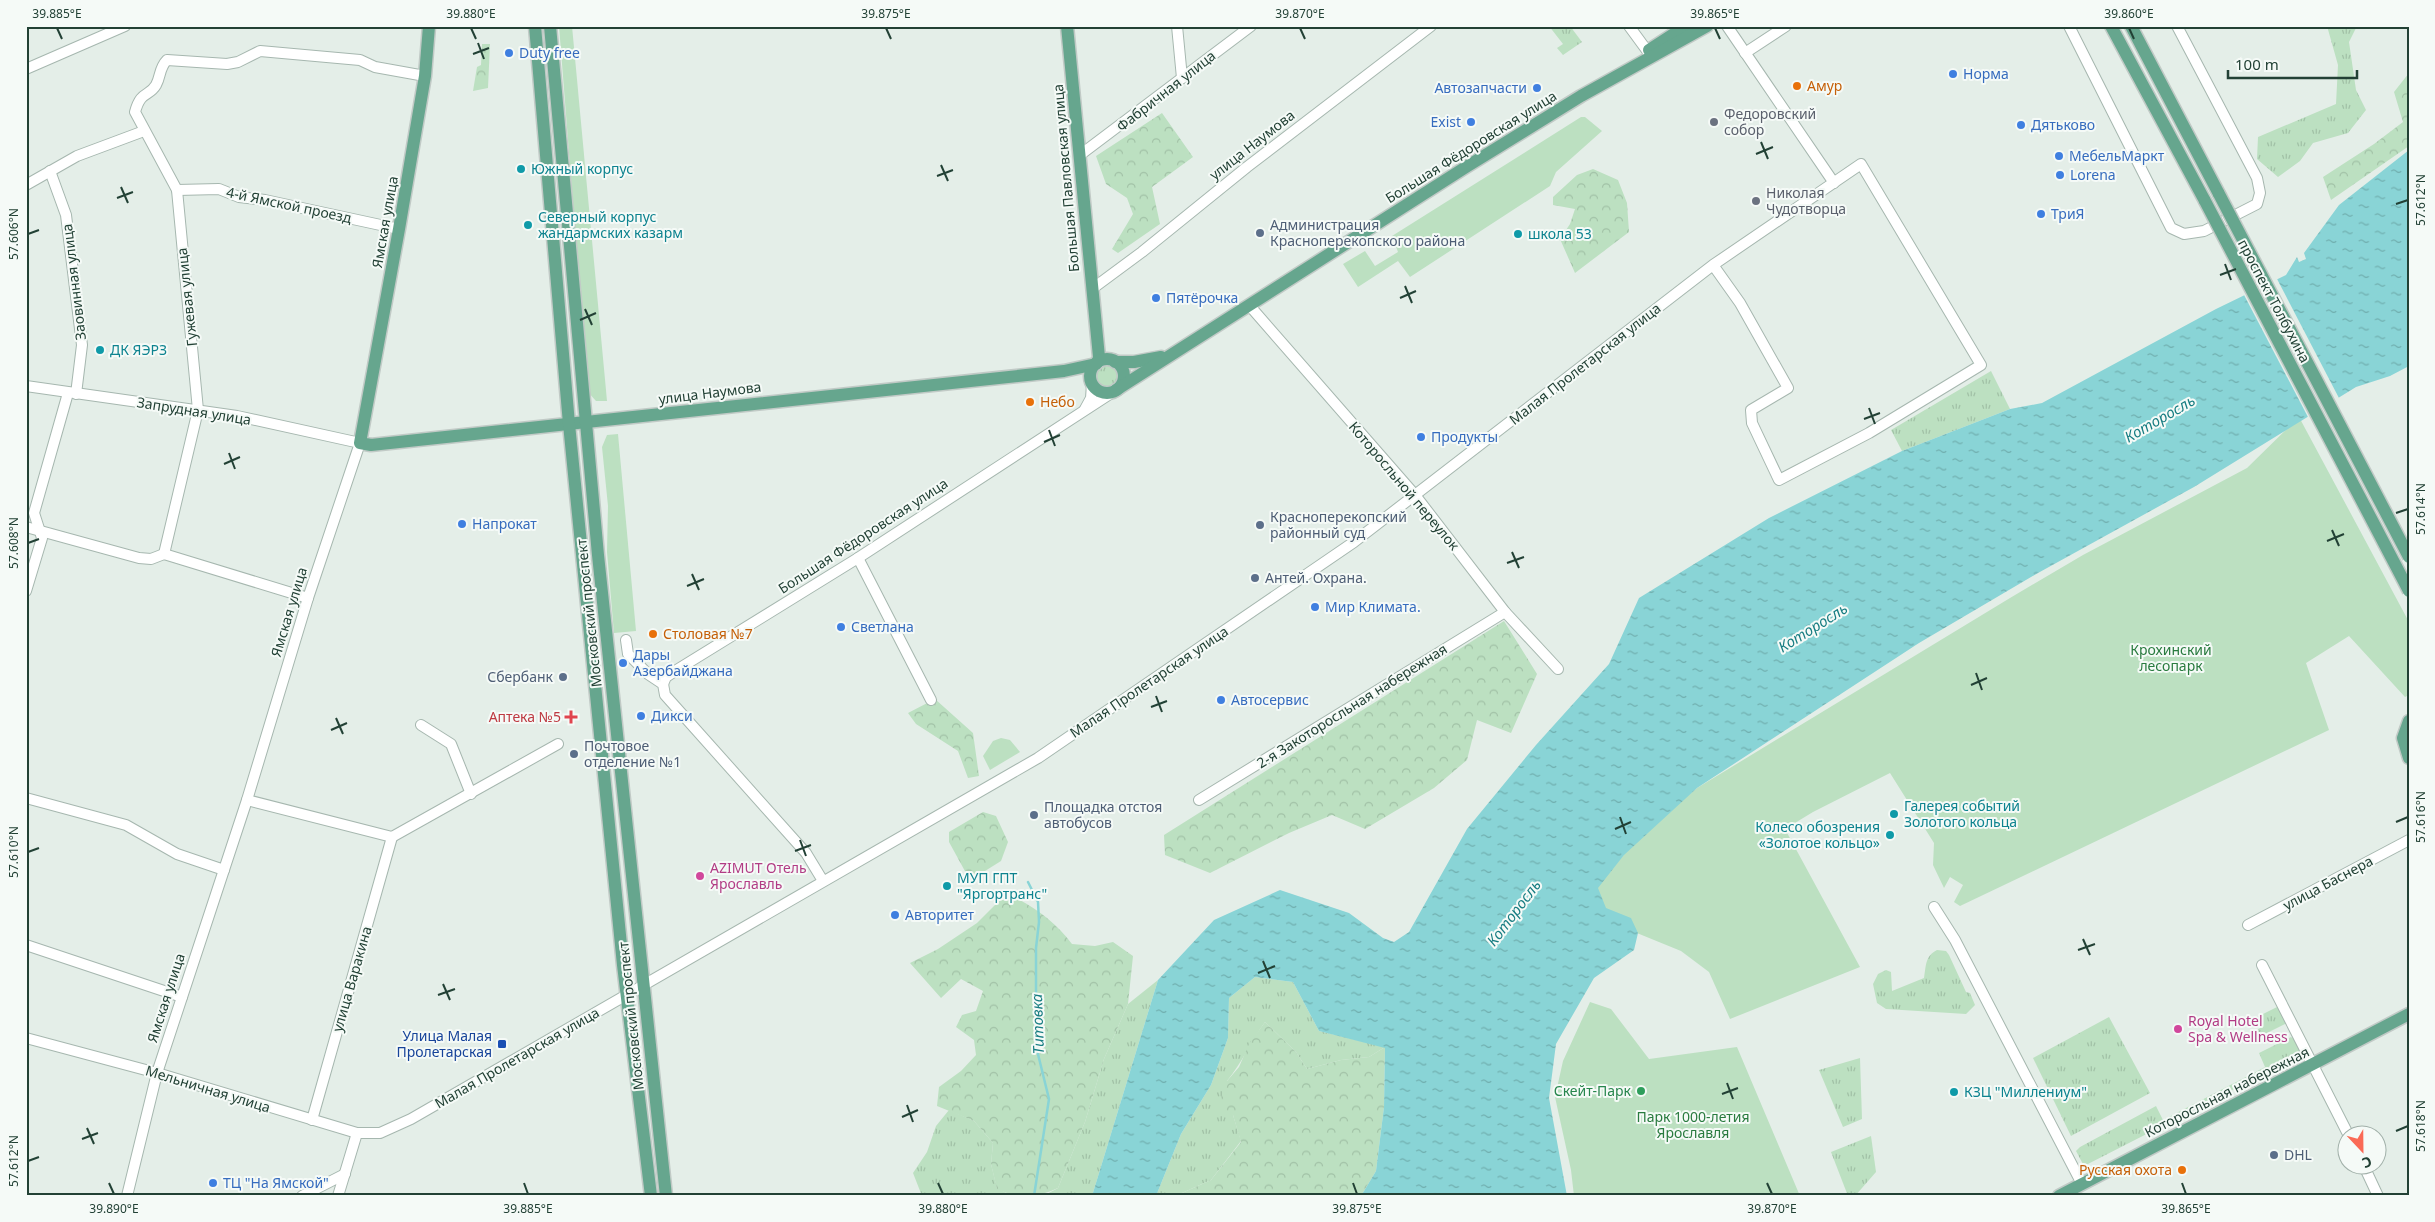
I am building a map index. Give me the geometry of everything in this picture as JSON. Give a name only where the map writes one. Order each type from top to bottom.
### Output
[{"type":"main road","name":"Ямская улица","points":[[360,444],[425,76],[429,26]]},
{"type":"main road","name":"Московский проспект","points":[[535,26],[568,424],[627,996],[650,1196]]},
{"type":"main road","name":"Московский проспект","points":[[550,26],[586,422],[666,1196]]},
{"type":"main road","name":"Большая Павловская улица","points":[[1067,26],[1096,327],[1096,363]]},
{"type":"main road","name":"Большая Фёдоровская улица","points":[[1650,54],[1686,26]]},
{"type":"main road","name":"Большая Фёдоровская улица","points":[[1116,390],[1581,96],[1650,54],[1707,26]]},
{"type":"main road","name":"проспект Толбухина","points":[[2111,26],[2205,201],[2409,591]]},
{"type":"main road","name":"проспект Толбухина","points":[[2130,26],[2409,557]]},
{"type":"main road","name":"Большая Павловская улица","points":[[1096,327],[1105,348],[1114,361]]},
{"type":"main road","name":"Большая Фёдоровская улица","points":[[1114,361],[1150,360],[1176,352]]},
{"type":"main road","points":[[1114,361],[1124,374],[1122,384],[1116,390],[1104,393],[1092,383],[1090,374],[1096,363],[1114,361]]},
{"type":"main road","name":"улица Наумова","points":[[360,444],[371,445],[1064,371],[1096,363]]},
{"type":"main road","name":"улица Наумова","points":[[1064,371],[1077,372],[1092,383]]},
{"type":"main road","points":[[2409,721],[2403,738],[2409,758]]},
{"type":"main road","name":"Которосльная набережная","points":[[2060,1196],[2409,1014]]},
{"type":"street","points":[[26,69],[124,26]]},
{"type":"street","points":[[1178,26],[1182,78]]},
{"type":"street","name":"Фабричная улица","points":[[1080,156],[1251,26]]},
{"type":"street","name":"улица Наумова","points":[[1092,289],[1142,252],[1254,161],[1431,26]]},
{"type":"street","points":[[1629,26],[1650,54]]},
{"type":"street","points":[[1726,26],[1834,183]]},
{"type":"street","points":[[1744,53],[1786,26]]},
{"type":"street","points":[[2069,26],[2171,228],[2184,234],[2204,231],[2257,204],[2260,193],[2257,178],[2177,26]]},
{"type":"street","name":"Гужевая улица","points":[[164,554],[198,410],[177,190],[135,112],[138,99],[156,86],[162,66],[168,60],[227,64],[238,62],[260,51],[360,60],[375,66],[425,76]]},
{"type":"street","points":[[26,185],[77,156],[144,131]]},
{"type":"street","name":"Малая Пролетарская улица","points":[[390,1129],[411,1120],[1038,758],[1354,542],[1713,265],[1861,164],[1981,365],[1869,433],[1779,480],[1752,423],[1751,410],[1788,388],[1740,303],[1713,265]]},
{"type":"street","name":"Заовинная улица","points":[[26,591],[42,538],[34,513],[72,394],[82,345],[66,215],[50,172]]},
{"type":"street","name":"4-й Ямской проезд","points":[[177,190],[219,189],[239,197],[265,200],[399,230]]},
{"type":"street","name":"Которосльной переулок","points":[[1249,305],[1415,495],[1505,612],[1558,669]]},
{"type":"street","points":[[1081,414],[1090,403],[1092,383]]},
{"type":"street","name":"Запрудная улица","points":[[26,386],[237,416],[360,444]]},
{"type":"street","name":"Большая Фёдоровская улица","points":[[663,684],[671,674],[858,558],[1116,390]]},
{"type":"street","name":"Ямская улица","points":[[127,1196],[157,1073],[247,800],[308,598],[360,444]]},
{"type":"street","points":[[26,527],[139,558],[151,559],[164,554],[308,598]]},
{"type":"street","points":[[858,558],[931,700]]},
{"type":"street","name":"2-я Закоторосльная набережная","points":[[1199,800],[1505,612]]},
{"type":"street","points":[[626,640],[628,654],[648,674],[663,684],[666,695],[806,853],[822,881]]},
{"type":"street","points":[[421,725],[451,744],[471,794]]},
{"type":"street","points":[[247,800],[392,837],[558,744]]},
{"type":"street","points":[[26,798],[126,825],[177,854],[224,870]]},
{"type":"street","name":"улица Варакина","points":[[312,1120],[392,837]]},
{"type":"street","name":"улица Баснера","points":[[2248,925],[2409,840]]},
{"type":"street","points":[[1934,907],[1955,940],[2082,1184]]},
{"type":"street","points":[[26,945],[182,997]]},
{"type":"street","points":[[2262,965],[2343,1124]]},
{"type":"street","name":"Мельничная улица","points":[[26,1038],[157,1073],[357,1133],[380,1133],[390,1129]]},
{"type":"street","points":[[338,1196],[357,1133]]},
{"type":"street","points":[[302,1196],[345,1174]]},
{"type":"street","points":[[2368,1174],[2378,1196]]},
{"type":"green space","points":[[559,26],[572,26],[607,401],[596,401],[588,392]]},
{"type":"green space","points":[[1549,26],[1570,26],[1582,42],[1563,55],[1557,48],[1563,44]]},
{"type":"green space","points":[[2327,26],[2357,26],[2349,42],[2356,90],[2366,110],[2348,133],[2313,143],[2300,161],[2278,177],[2257,159],[2258,137],[2336,104],[2338,65]]},
{"type":"green space","points":[[482,44],[490,44],[488,88],[473,91],[477,67],[481,65]]},
{"type":"green space","points":[[2409,73],[2409,146],[2331,200],[2323,177],[2374,144],[2403,122],[2394,92]]},
{"type":"green space","points":[[1162,113],[1193,157],[1152,187],[1160,224],[1118,253],[1112,249],[1133,214],[1127,198],[1106,184],[1096,156]]},
{"type":"green space","points":[[1581,117],[1585,117],[1602,131],[1556,172],[1550,186],[1410,277],[1398,261],[1358,287],[1343,264],[1365,251],[1375,266],[1398,252],[1392,236]]},
{"type":"green space","points":[[1593,169],[1618,180],[1627,203],[1629,232],[1575,273],[1560,239],[1570,224],[1575,209],[1553,205],[1553,197],[1577,175]]},
{"type":"green space","points":[[1107,365],[1115,369],[1119,377],[1115,385],[1107,389],[1099,385],[1095,377],[1099,369]]},
{"type":"green space","points":[[1991,371],[2010,409],[1902,451],[1891,430]]},
{"type":"green space","name":"Крохинский лесопарк","points":[[2299,417],[2409,622],[2409,695],[2405,697],[2349,636],[2306,663],[2329,730],[1960,906],[1954,902],[1963,885],[1950,877],[1944,888],[1933,865],[1934,843],[1890,773],[1813,812],[1785,829],[1860,967],[1730,1019],[1709,972],[1681,951],[1605,920],[1593,891],[1644,831],[1697,788],[2083,555],[2247,468]]},
{"type":"green space","points":[[618,434],[636,631],[614,633],[607,552],[608,506],[602,447],[607,435]]},
{"type":"green space","points":[[1504,621],[1537,674],[1511,733],[1477,720],[1467,760],[1434,788],[1365,829],[1332,815],[1289,833],[1210,873],[1165,855],[1164,835]]},
{"type":"green space","points":[[935,699],[973,733],[979,776],[968,778],[958,751],[916,724],[908,713]]},
{"type":"green space","points":[[1001,738],[1010,740],[1020,752],[990,770],[983,756],[993,741]]},
{"type":"green space","points":[[983,812],[996,816],[1008,842],[1001,861],[977,876],[966,873],[949,842],[949,832]]},
{"type":"green space","points":[[1018,899],[1048,918],[1072,944],[1095,946],[1113,942],[1133,956],[1128,1004],[1104,1059],[1085,1122],[1058,1188],[1042,1194],[1027,1196],[1020,1196],[997,1189],[991,1164],[993,1143],[974,1121],[937,1106],[939,1087],[961,1071],[976,1055],[974,1040],[956,1027],[962,1015],[976,1011],[983,991],[961,979],[941,998],[910,963],[938,949],[977,923],[1000,900]]},
{"type":"green space","points":[[1937,950],[1946,951],[1966,992],[1970,993],[1975,1005],[1966,1014],[1886,1009],[1877,1003],[1873,984],[1878,974],[1886,970],[1891,972],[1892,991],[1924,978],[1928,958]]},
{"type":"green space","points":[[1255,977],[1293,982],[1319,1031],[1385,1047],[1369,1057],[1341,1060],[1307,1069],[1296,1052],[1265,1022],[1227,1081],[1233,1115],[1241,1141],[1211,1180],[1182,1193],[1181,1196],[1156,1196],[1181,1134],[1211,1085],[1228,1038],[1229,998]]},
{"type":"green space","points":[[1158,980],[1092,1196],[1043,1196],[1058,1188],[1085,1122],[1104,1059],[1128,1004]]},
{"type":"green space","name":"Парк 1000-летия Ярославля","points":[[1590,1002],[1611,1009],[1649,1059],[1737,1047],[1800,1196],[1574,1196],[1571,1170],[1555,1097],[1563,1061]]},
{"type":"green space","points":[[2279,1006],[2287,1023],[2251,1041],[2247,1035],[2262,1027],[2257,1017]]},
{"type":"green space","points":[[2109,1017],[2150,1093],[2071,1136],[2033,1058]]},
{"type":"green space","points":[[1265,1022],[1296,1052],[1307,1069],[1341,1060],[1369,1057],[1385,1047],[1384,1107],[1376,1171],[1361,1196],[1181,1196],[1182,1193],[1211,1180],[1241,1142],[1233,1115],[1218,1106],[1227,1081],[1239,1067],[1249,1044]]},
{"type":"green space","points":[[2291,1037],[2295,1040],[2303,1054],[2084,1166],[2076,1151],[2080,1147],[2156,1106],[2163,1120],[2265,1067],[2259,1053]]},
{"type":"green space","points":[[1860,1058],[1862,1119],[1843,1127],[1819,1070]]},
{"type":"green space","points":[[949,1110],[974,1121],[993,1143],[991,1164],[997,1188],[1012,1196],[922,1196],[913,1173],[927,1152],[936,1126]]},
{"type":"green space","points":[[1871,1136],[1876,1172],[1855,1196],[1848,1196],[1831,1152]]},
{"type":"water","name":"Которосль","points":[[2409,150],[2409,366],[2390,376],[2356,387],[2194,487],[2038,573],[1919,643],[1697,788],[1624,855],[1598,888],[1606,908],[1631,918],[1638,933],[1634,950],[1594,978],[1556,1044],[1549,1098],[1567,1196],[1361,1196],[1376,1171],[1384,1107],[1385,1048],[1319,1031],[1293,982],[1255,977],[1229,998],[1228,1038],[1211,1085],[1181,1134],[1156,1196],[1092,1196],[1158,980],[1214,920],[1280,890],[1349,913],[1383,938],[1394,942],[1409,932],[1467,829],[1536,745],[1609,664],[1639,598],[1769,518],[1902,451],[2010,409],[2042,403],[2216,309],[2286,275],[2297,257],[2299,262],[2306,259],[2304,253],[2339,205]]},
{"type":"pier","points":[[2276,277],[2340,400],[2309,419],[2243,293]]},
{"type":"waterway","name":"Титовка","points":[[1028,882],[1038,902],[1036,1046],[1049,1099],[1034,1196]]},
{"type":"place","name":"Duty free","points":[[509,53]]},
{"type":"place","name":"Норма","points":[[1953,74]]},
{"type":"place","name":"Амур","points":[[1797,86]]},
{"type":"place","name":"Автозапчасти","points":[[1537,88]]},
{"type":"place","name":"Exist","points":[[1471,122]]},
{"type":"place","name":"Федоровский собор","points":[[1714,122]]},
{"type":"place","name":"Дятьково","points":[[2021,125]]},
{"type":"place","name":"МебельМаркт","points":[[2059,156]]},
{"type":"place","name":"Южный корпус","points":[[521,169]]},
{"type":"place","name":"Lorena","points":[[2060,175]]},
{"type":"place","name":"Николая Чудотворца","points":[[1756,201]]},
{"type":"place","name":"ТриЯ","points":[[2041,214]]},
{"type":"place","name":"Северный корпус жандармских казарм","points":[[528,225]]},
{"type":"place","name":"Администрация Красноперекопского района","points":[[1260,233]]},
{"type":"place","name":"школа 53","points":[[1518,234]]},
{"type":"place","name":"Пятёрочка","points":[[1156,298]]},
{"type":"place","name":"ДК ЯЭРЗ","points":[[100,350]]},
{"type":"place","name":"Небо","points":[[1030,402]]},
{"type":"place","name":"Продукты","points":[[1421,437]]},
{"type":"place","name":"Напрокат","points":[[462,524]]},
{"type":"place","name":"Красноперекопский районный суд","points":[[1260,525]]},
{"type":"place","name":"Антей. Охрана.","points":[[1255,578]]},
{"type":"place","name":"Мир Климата.","points":[[1315,607]]},
{"type":"place","name":"Светлана","points":[[841,627]]},
{"type":"place","name":"Столовая №7","points":[[653,634]]},
{"type":"place","name":"Дары Азербайджана","points":[[623,663]]},
{"type":"place","name":"Сбербанк","points":[[563,677]]},
{"type":"place","name":"Автосервис","points":[[1221,700]]},
{"type":"place","name":"Дикси","points":[[641,716]]},
{"type":"place","name":"Аптека №5","points":[[571,717]]},
{"type":"place","name":"Почтовое отделение №1","points":[[574,754]]},
{"type":"place","name":"Галерея событий Золотого кольца","points":[[1894,814]]},
{"type":"place","name":"Площадка отстоя автобусов","points":[[1034,815]]},
{"type":"place","name":"Колесо обозрения «Золотое кольцо»","points":[[1890,835]]},
{"type":"place","name":"AZIMUT Отель Ярославль","points":[[700,876]]},
{"type":"place","name":"МУП ГПТ \"Яргортранс\"","points":[[947,886]]},
{"type":"place","name":"Авторитет","points":[[895,915]]},
{"type":"place","name":"Royal Hotel Spa & Wеllness","points":[[2178,1029]]},
{"type":"place","name":"Улица Малая Пролетарская","points":[[502,1044]]},
{"type":"place","name":"Скейт-Парк","points":[[1641,1091]]},
{"type":"place","name":"КЗЦ \"Миллениум\"","points":[[1954,1092]]},
{"type":"place","name":"DHL","points":[[2274,1155]]},
{"type":"place","name":"Русская охота","points":[[2182,1170]]},
{"type":"place","name":"ТЦ \"На Ямской\"","points":[[213,1183]]}]
